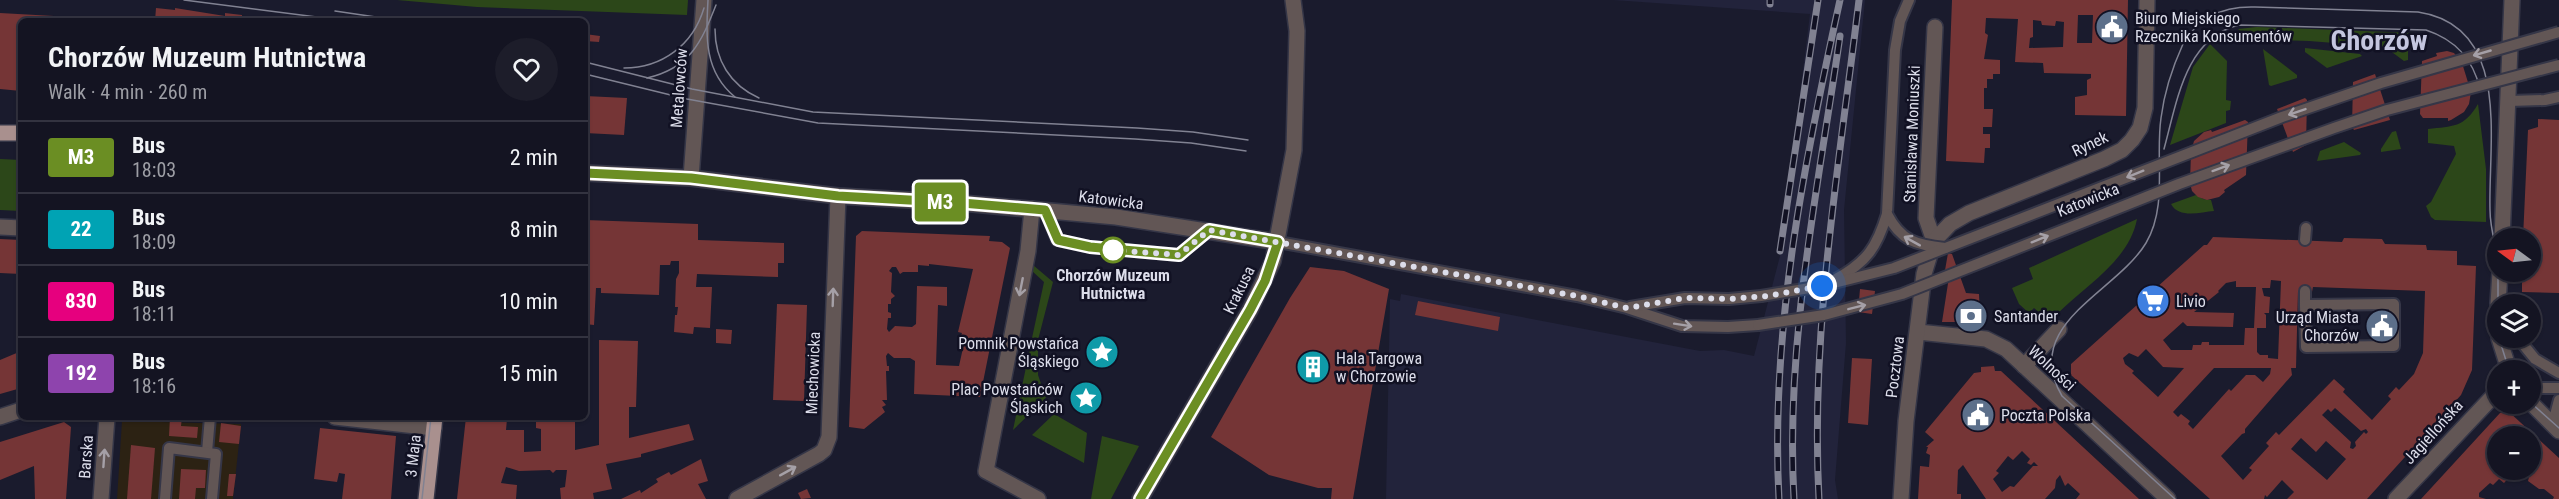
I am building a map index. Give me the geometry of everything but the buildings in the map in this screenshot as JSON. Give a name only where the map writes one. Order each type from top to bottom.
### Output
[{"type":"main road","points":[[0,133],[18,133]]},
{"type":"main road","name":"3 Maja","points":[[426,499],[434,423]]},
{"type":"street","name":"Metalowców","points":[[691,178],[704,0]]},
{"type":"street","name":"Krakusa","points":[[1140,499],[1250,310],[1265,281],[1278,242],[1294,150],[1297,31],[1293,0]]},
{"type":"street","name":"Rynek","points":[[1941,244],[1949,225],[1960,218],[2104,159],[2122,150],[2132,140],[2140,128],[2145,108],[2147,0]]},
{"type":"street","points":[[2503,228],[2512,0]]},
{"type":"street","name":"Stanisława Moniuszki","points":[[1935,27],[1926,218],[1941,244]]},
{"type":"street","name":"Katowicka","points":[[588,173],[691,178],[838,196],[1038,210],[1209,230],[1278,242]]},
{"type":"street","name":"Miechowicka","points":[[737,499],[819,454],[827,444],[838,196]]},
{"type":"street","points":[[1038,210],[986,471],[1038,499]]},
{"type":"street","points":[[0,227],[18,228]]},
{"type":"street","name":"Pocztowa","points":[[1901,499],[1906,421],[1924,274],[1941,244]]},
{"type":"street","points":[[2024,366],[2059,329]]},
{"type":"street","name":"Wolności","points":[[1917,332],[1986,339],[2006,349],[2168,499]]},
{"type":"street","name":"Jagiellońska","points":[[2396,499],[2487,403]]},
{"type":"street","points":[[0,417],[18,411]]},
{"type":"street","points":[[2541,413],[2559,430]]},
{"type":"street","name":"Barska","points":[[101,499],[107,420]]},
{"type":"street","points":[[384,420],[434,423]]},
{"type":"lane","points":[[1822,286],[1850,271],[1867,257],[1880,239],[1887,214],[1895,50],[1900,21],[1909,0]]},
{"type":"lane","name":"Katowicka","points":[[1627,308],[1685,298],[1729,299],[1761,296],[1822,286],[1894,267],[1941,244],[2283,117],[2381,83],[2559,32]]},
{"type":"lane","name":"Katowicka","points":[[1278,242],[1577,296],[1627,308],[1682,326],[1758,325],[1824,315],[1902,294],[2179,184],[2334,128],[2387,110],[2559,65]]},
{"type":"lane","points":[[2509,101],[2545,100],[2559,97]]},
{"type":"lane","points":[[1038,210],[1058,240],[1099,248],[1179,255],[1209,230]]},
{"type":"lane","points":[[1887,214],[1893,226],[1920,246],[1941,244]]},
{"type":"lane","points":[[2305,240],[2306,228]]},
{"type":"lane","points":[[2305,291],[2305,305],[2306,347],[2394,346],[2394,304],[2305,305]]},
{"type":"lane","points":[[2526,348],[2535,359],[2559,373]]},
{"type":"lane","points":[[2541,388],[2559,388]]},
{"type":"lane","points":[[2559,400],[2555,415],[2559,430]]},
{"type":"lane","points":[[207,452],[210,420]]},
{"type":"lane","points":[[165,499],[169,448],[216,454],[212,499]]},
{"type":"shaded area","points":[[1613,0],[1865,0],[1844,210],[1846,343],[1835,480],[1838,499],[1386,499],[1390,299],[1400,301],[1401,294],[1700,351],[1724,350],[1754,356],[1780,256],[1810,14]]},
{"type":"shaded area","points":[[122,421],[241,424],[233,499],[117,499]]},
{"type":"green space","points":[[397,0],[688,0],[687,15],[477,7]]},
{"type":"green space","points":[[2257,27],[2415,33],[2408,45],[2408,60],[2404,61],[2385,47],[2249,39],[2238,29]]},
{"type":"green space","points":[[2210,44],[2227,61],[2226,100],[2231,101],[2230,110],[2226,111],[2226,123],[2170,145],[2193,67]]},
{"type":"green space","points":[[2305,48],[2362,56],[2327,68],[2305,52]]},
{"type":"green space","points":[[2263,49],[2297,75],[2297,78],[2269,85]]},
{"type":"green space","points":[[2478,104],[2486,169],[2486,222],[2435,220],[2426,206],[2431,202],[2456,154],[2454,146],[2428,143],[2428,129],[2463,122]]},
{"type":"green space","points":[[2396,131],[2401,149],[2381,152],[2392,132]]},
{"type":"green space","points":[[2344,142],[2361,153],[2360,155],[2317,161],[2320,151]]},
{"type":"green space","points":[[0,159],[18,160],[18,211],[0,210]]},
{"type":"green space","points":[[2196,195],[2211,200],[2214,211],[2185,213],[2179,212],[2171,204]]},
{"type":"green space","points":[[2137,219],[2132,234],[2116,260],[2057,314],[2039,317],[2040,313],[2034,308],[2029,313],[2019,304],[2012,288],[2033,279],[2029,268]]},
{"type":"green space","points":[[1033,265],[1053,282],[1038,340],[1032,338],[1044,282],[1031,270]]},
{"type":"green space","points":[[1031,343],[1038,346],[1038,375],[1046,398],[1013,430]]},
{"type":"green space","points":[[1054,414],[1087,433],[1084,463],[1032,435]]},
{"type":"green space","points":[[1102,436],[1139,446],[1111,499],[1091,499]]},
{"type":"tram line","points":[[184,0],[325,18]]},
{"type":"tram line","points":[[708,0],[707,40],[712,65],[717,76],[735,97]]},
{"type":"tram line","points":[[647,78],[662,74],[684,61],[699,42],[716,5]]},
{"type":"tram line","points":[[2175,499],[2062,396],[2052,371],[2053,349],[2062,329],[2077,311],[2132,261],[2146,243],[2153,229],[2159,198],[2162,109],[2172,71],[2183,44],[2197,26],[2213,15],[2244,7],[2418,12],[2448,22],[2469,39],[2482,63],[2488,90],[2491,121],[2492,228]]},
{"type":"tram line","points":[[624,68],[651,64],[674,52],[692,33],[704,8]]},
{"type":"tram line","points":[[335,11],[383,18]]},
{"type":"tram line","points":[[2164,149],[2179,93],[2195,58],[2206,43],[2221,32],[2239,25],[2426,30],[2446,39],[2462,52],[2473,69],[2480,89]]},
{"type":"tram line","points":[[715,29],[718,51],[726,70],[740,86],[759,98]]},
{"type":"tram line","points":[[588,63],[692,89],[813,112],[1137,128],[1193,132],[1248,140]]},
{"type":"tram line","points":[[588,75],[687,99],[818,123],[1135,139],[1191,143],[1246,151]]},
{"type":"tram line","points":[[2498,282],[2498,294]]},
{"type":"tram line","points":[[2502,348],[2506,360]]},
{"type":"tram line","points":[[2541,412],[2559,428]]},
{"type":"tram line","points":[[422,499],[431,420]]},
{"type":"railway","points":[[1780,251],[1818,0]]},
{"type":"railway","points":[[1779,499],[1778,436],[1785,310],[1803,185],[1840,0]]},
{"type":"railway","points":[[1819,499],[1817,436],[1822,311],[1859,0]]},
{"type":"railway","points":[[1794,499],[1792,441],[1799,324],[1813,209],[1840,36]]},
{"type":"bus line","name":"M3","points":[[588,173],[691,178],[882,200],[962,203],[1045,210],[1058,240],[1116,250],[1179,255],[1209,230],[1278,242],[1265,281],[1250,310],[1140,499]]},
{"type":"place","name":"Biuro Miejskiego Rzecznika Konsumentów","points":[[2112,27]]},
{"type":"place","name":"Chorzów Muzeum Hutnictwa","points":[[1113,250]]},
{"type":"place","name":"Livio","points":[[2153,301]]},
{"type":"place","name":"Santander","points":[[1971,316]]},
{"type":"place","name":"Urząd Miasta Chorzów","points":[[2382,326]]},
{"type":"place","name":"Pomnik Powstańca Śląskiego","points":[[1102,352]]},
{"type":"place","name":"Hala Targowa w Chorzowie","points":[[1313,367]]},
{"type":"place","name":"Plac Powstańców Śląskich","points":[[1086,398]]},
{"type":"place","name":"Poczta Polska","points":[[1978,415]]},
{"type":"district","name":"Chorzów","points":[[2379,40]]},
{"type":"route","points":[[1113,250],[1179,255],[1209,230],[1577,296],[1627,308],[1685,298],[1729,299],[1767,296],[1822,286]]}]
